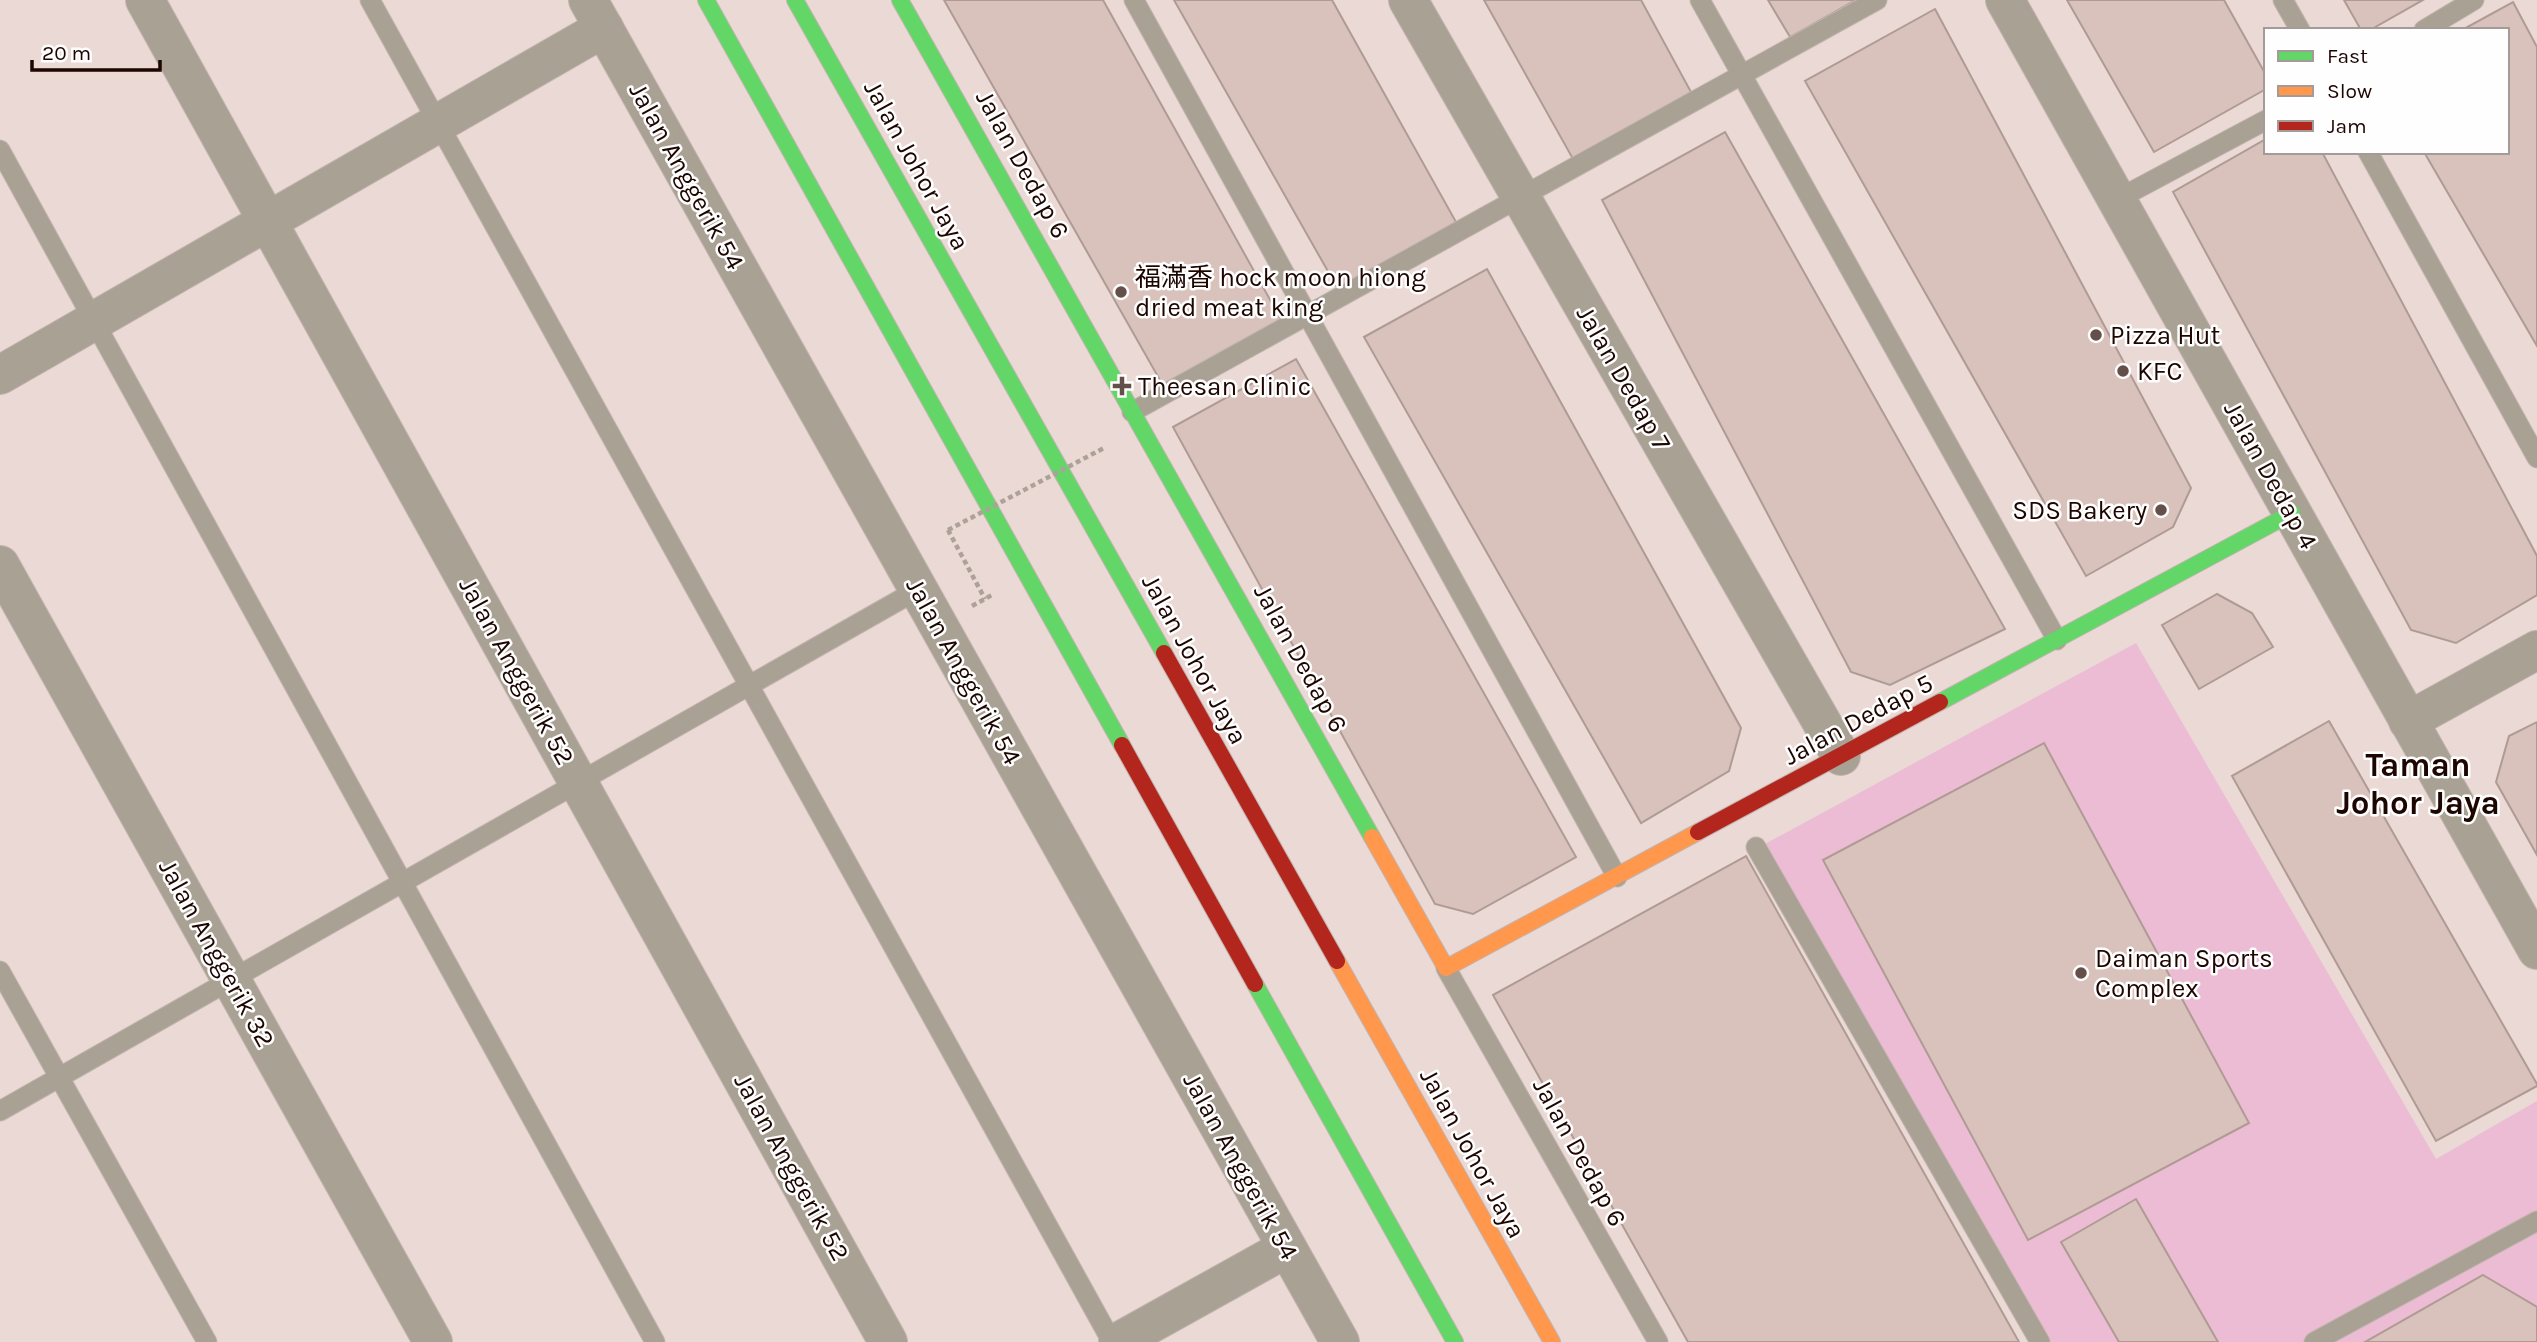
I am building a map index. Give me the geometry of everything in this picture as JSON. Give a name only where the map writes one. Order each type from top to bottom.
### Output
[{"type":"main road","points":[[706,0],[1455,1342]]},
{"type":"main road","name":"Jalan Johor Jaya","points":[[795,0],[1552,1342]]},
{"type":"main road","name":"Jalan Dedap 6","points":[[900,0],[1447,968]]},
{"type":"main road","name":"Jalan Dedap 5","points":[[1447,968],[2292,513]]},
{"type":"street","name":"Jalan Anggerik 52","points":[[145,0],[888,1342]]},
{"type":"street","name":"Jalan Dedap 7","points":[[1408,0],[1841,756]]},
{"type":"street","name":"Jalan Dedap 4","points":[[2005,0],[2537,950]]},
{"type":"street","points":[[0,375],[438,124],[596,14]]},
{"type":"street","name":"Jalan Anggerik 54","points":[[596,14],[1340,1342]]},
{"type":"street","name":"Jalan Anggerik 32","points":[[0,565],[433,1342]]},
{"type":"street","points":[[2408,721],[2537,650]]},
{"type":"street","points":[[1118,1342],[1287,1248]]},
{"type":"lane","points":[[370,0],[1112,1342]]},
{"type":"lane","points":[[1134,0],[1617,877]]},
{"type":"lane","points":[[1700,0],[2057,640]]},
{"type":"lane","points":[[1132,412],[1877,0]]},
{"type":"lane","points":[[2283,0],[2299,28]]},
{"type":"lane","points":[[2427,28],[2474,0]]},
{"type":"lane","points":[[2116,200],[2264,121]]},
{"type":"lane","points":[[0,150],[655,1342]]},
{"type":"lane","points":[[2369,154],[2537,458]]},
{"type":"lane","points":[[0,1111],[919,589]]},
{"type":"lane","points":[[1756,847],[2040,1342]]},
{"type":"lane","name":"Jalan Dedap 6","points":[[1447,968],[1658,1342]]},
{"type":"lane","points":[[0,971],[207,1342]]},
{"type":"lane","points":[[2314,1342],[2537,1221]]},
{"type":"path","points":[[985,599],[948,530],[1104,448]]},
{"type":"shaded area","name":"Daiman Sports Complex","points":[[2136,643],[2436,1159],[2537,1101],[2537,1342],[2041,1342],[1763,845]]},
{"type":"building","points":[[944,0],[1103,0],[1283,323],[1165,389]]},
{"type":"building","points":[[1174,0],[1332,0],[1456,222],[1338,289]]},
{"type":"building","points":[[1484,0],[1641,0],[1691,92],[1573,159]]},
{"type":"building","points":[[1768,0],[1856,0],[1790,37]]},
{"type":"building","points":[[2067,0],[2224,0],[2264,71],[2264,90],[2154,152]]},
{"type":"building","points":[[2344,0],[2423,0],[2374,28],[2360,28]]},
{"type":"building","points":[[2513,2],[2537,47],[2537,346],[2425,154],[2509,154],[2509,28],[2466,28]]},
{"type":"building","points":[[1935,9],[2191,488],[2173,527],[2086,576],[1805,81]]},
{"type":"building","points":[[1725,132],[2005,629],[1890,685],[1851,672],[1602,200]]},
{"type":"building","points":[[2264,140],[2264,154],[2323,154],[2537,556],[2537,595],[2456,643],[2411,630],[2173,192]]},
{"type":"building","points":[[1487,269],[1741,728],[1729,771],[1641,823],[1364,337]]},
{"type":"building","points":[[1296,359],[1576,857],[1473,914],[1435,904],[1173,427]]},
{"type":"building","points":[[2217,594],[2252,613],[2273,647],[2199,689],[2162,625]]},
{"type":"building","points":[[2329,721],[2537,1084],[2436,1141],[2232,776]]},
{"type":"building","points":[[2537,722],[2537,855],[2496,782],[2509,736]]},
{"type":"building","points":[[2044,743],[2249,1123],[2028,1240],[1823,860]]},
{"type":"building","points":[[1746,856],[2019,1342],[1688,1342],[1493,995]]},
{"type":"building","points":[[2136,1199],[2218,1342],[2119,1342],[2061,1242]]},
{"type":"building","points":[[2483,1275],[2537,1307],[2537,1342],[2365,1342]]},
{"type":"traffic: fast","points":[[706,0],[1122,745]]},
{"type":"traffic: fast","points":[[795,0],[1164,653]]},
{"type":"traffic: fast","points":[[900,0],[1372,837]]},
{"type":"traffic: fast","points":[[1940,702],[2292,513]]},
{"type":"traffic: fast","points":[[1255,984],[1455,1342]]},
{"type":"traffic: slow","points":[[1372,837],[1446,968],[1698,832]]},
{"type":"traffic: slow","points":[[1337,961],[1552,1342]]},
{"type":"traffic: jam","points":[[1164,653],[1337,961]]},
{"type":"traffic: jam","points":[[1698,832],[1940,702]]},
{"type":"traffic: jam","points":[[1122,745],[1255,984]]},
{"type":"place","name":"福滿香 hock moon hiong dried meat king","points":[[1121,292]]},
{"type":"place","name":"Pizza Hut","points":[[2096,335]]},
{"type":"place","name":"KFC","points":[[2123,371]]},
{"type":"place","name":"Theesan Clinic","points":[[1122,386]]},
{"type":"place","name":"SDS Bakery","points":[[2161,510]]},
{"type":"place","name":"Daiman Sports Complex","points":[[2081,973]]},
{"type":"district","name":"Taman Johor Jaya","points":[[2418,783]]}]
